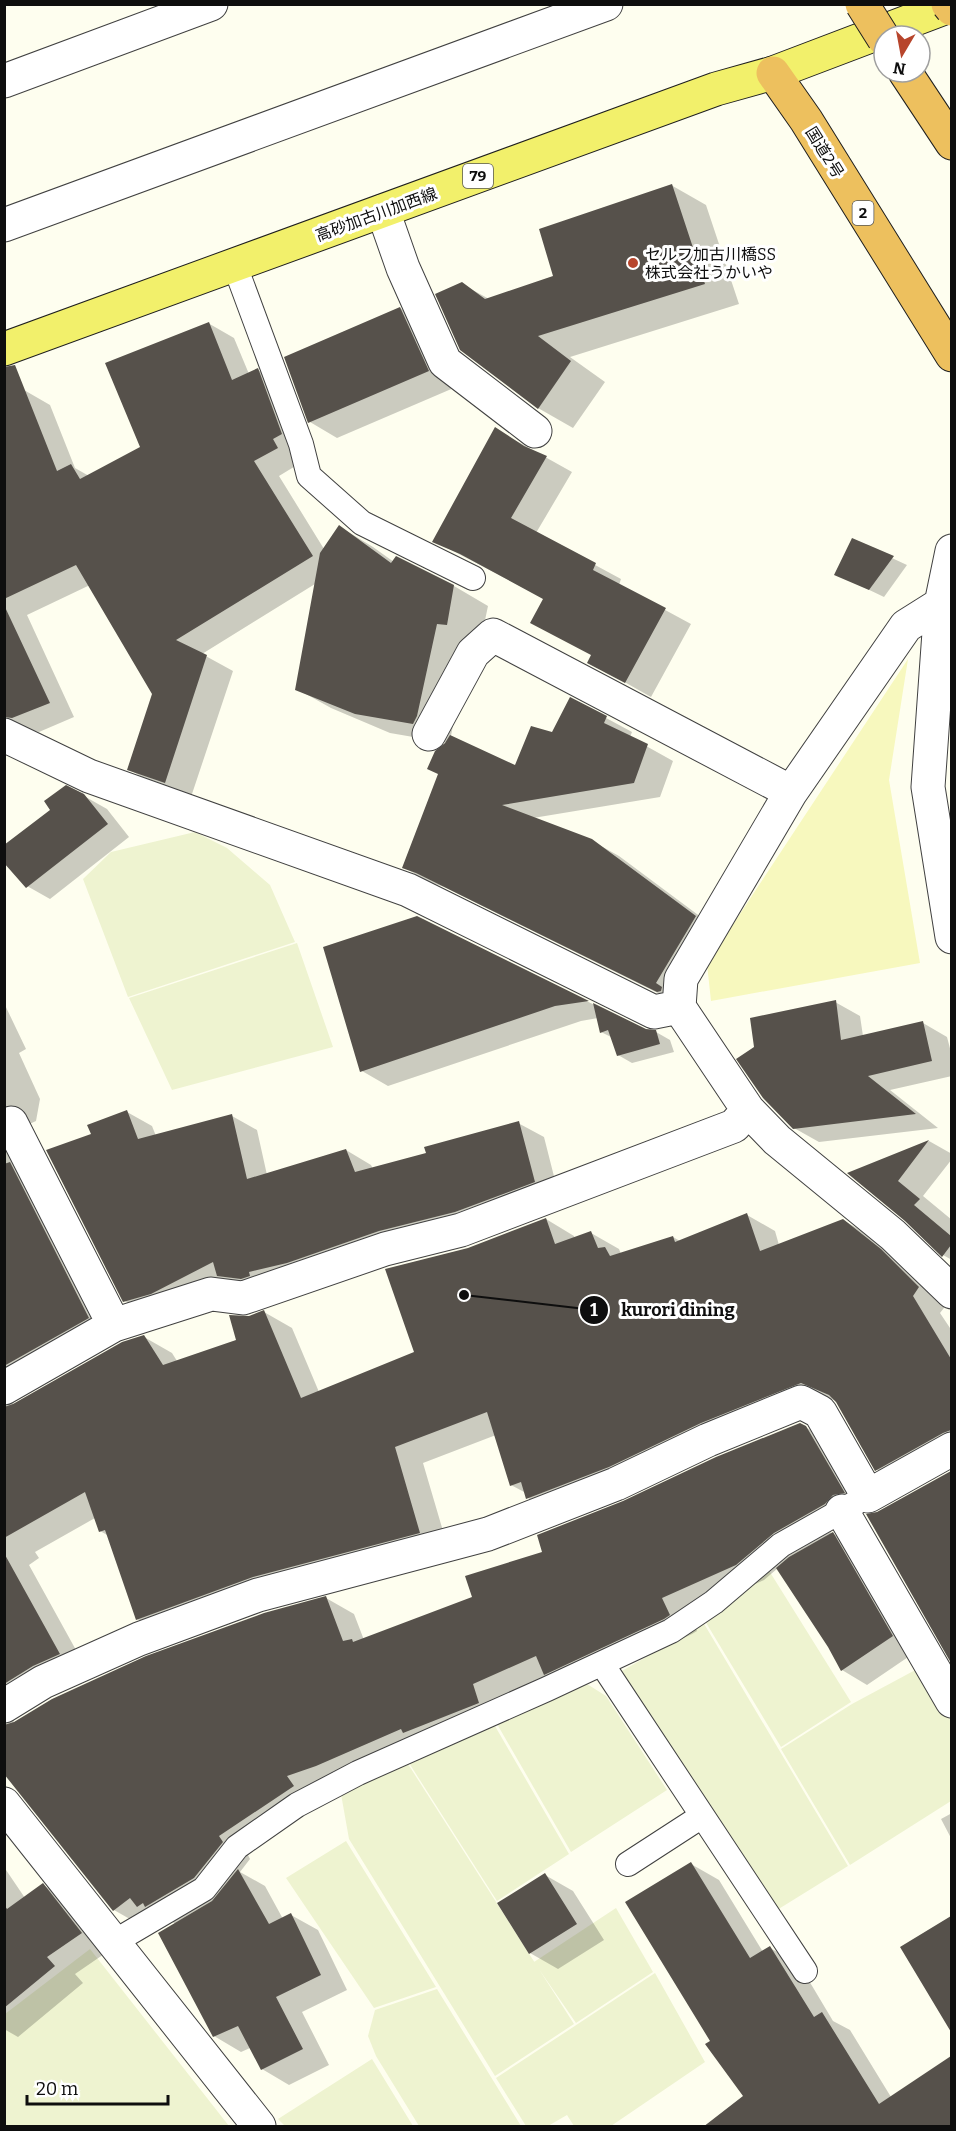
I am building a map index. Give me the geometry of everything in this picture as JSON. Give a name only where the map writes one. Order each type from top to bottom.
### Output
[{"type":"highway","points":[[862,4],[875,24]]},
{"type":"highway","name":"国道2号","points":[[773,73],[806,120],[951,355]]},
{"type":"highway","points":[[913,84],[951,143]]},
{"type":"highway","points":[[923,100],[951,153]]},
{"type":"main road","name":"高砂加古川加西線","points":[[4,349],[235,267],[716,90],[773,73],[950,6]]},
{"type":"street","points":[[4,81],[211,4]]},
{"type":"street","points":[[4,225],[606,4]]},
{"type":"street","points":[[383,211],[402,268],[445,362],[535,431]]},
{"type":"street","points":[[951,551],[942,604],[945,663],[928,787],[951,937]]},
{"type":"street","points":[[942,604],[906,626],[791,792],[681,979],[679,1007],[748,1110],[777,1140],[893,1235],[951,1292]]},
{"type":"street","points":[[429,734],[472,653],[493,635],[791,792]]},
{"type":"street","points":[[4,735],[89,776],[408,890],[654,1012],[679,1007]]},
{"type":"street","points":[[4,1388],[114,1325],[211,1294],[243,1298],[385,1250],[462,1230],[734,1126],[748,1110]]},
{"type":"street","points":[[4,1127],[12,1123],[114,1325]]},
{"type":"street","points":[[4,1706],[43,1682],[139,1639],[258,1595],[488,1534],[615,1484],[708,1440],[801,1402],[820,1412],[855,1503],[951,1701]]},
{"type":"street","points":[[855,1503],[951,1449]]},
{"type":"street","points":[[4,1804],[259,2127]]},
{"type":"lane","points":[[235,267],[301,444],[309,476],[362,523],[473,578]]},
{"type":"lane","points":[[114,1942],[204,1889],[237,1847],[297,1805],[358,1773],[671,1631],[714,1602],[781,1545],[855,1503]]},
{"type":"lane","points":[[602,1664],[805,1971]]},
{"type":"lane","points":[[628,1864],[702,1816]]},
{"type":"shaded area","points":[[195,832],[227,848],[270,885],[295,942],[128,997],[83,879],[111,852]]},
{"type":"shaded area","points":[[297,943],[333,1047],[172,1090],[129,998]]},
{"type":"shaded area","points":[[768,1569],[851,1702],[781,1747],[705,1621]]},
{"type":"shaded area","points":[[703,1622],[848,1866],[777,1910],[620,1672],[687,1634]]},
{"type":"shaded area","points":[[919,1668],[951,1721],[951,1801],[850,1865],[781,1749],[852,1704]]},
{"type":"shaded area","points":[[587,1684],[606,1696],[667,1790],[571,1852],[497,1724]]},
{"type":"shaded area","points":[[495,1726],[569,1854],[497,1901],[409,1763]]},
{"type":"shaded area","points":[[408,1764],[574,2024],[495,2076],[349,1839],[341,1794]]},
{"type":"shaded area","points":[[346,1841],[436,1987],[374,2008],[286,1878]]},
{"type":"shaded area","points":[[616,1908],[653,1972],[576,2023],[534,1962]]},
{"type":"shaded area","points":[[90,1949],[229,2126],[5,2126],[5,2014]]},
{"type":"shaded area","points":[[655,1973],[705,2062],[611,2126],[574,2126],[567,2115],[548,2126],[526,2126],[496,2078]]},
{"type":"shaded area","points":[[437,1989],[521,2126],[419,2126],[376,2056],[368,2036],[375,2010]]},
{"type":"shaded area","points":[[372,2059],[413,2126],[285,2126],[278,2119]]},
{"type":"sand","points":[[908,659],[889,780],[920,963],[711,1001],[707,964]]},
{"type":"building","points":[[672,184],[705,284],[538,336],[571,361],[538,409],[460,350],[435,294],[462,282],[485,299],[553,276],[539,229]]},
{"type":"building","points":[[400,307],[429,371],[308,423],[284,357]]},
{"type":"building","points":[[209,322],[232,380],[258,368],[282,434],[273,439],[278,448],[254,461],[313,556],[176,640],[207,655],[165,783],[127,770],[152,694],[76,565],[4,599],[4,367],[15,365],[57,471],[71,464],[80,479],[140,447],[105,363]]},
{"type":"building","points":[[495,427],[524,446],[547,456],[511,518],[596,563],[593,570],[666,608],[625,683],[587,663],[591,655],[530,623],[543,599],[460,554],[432,542]]},
{"type":"building","points":[[339,525],[391,563],[396,556],[454,585],[447,625],[437,624],[417,716],[413,724],[355,714],[295,690],[320,553]]},
{"type":"building","points":[[852,538],[894,556],[869,590],[834,575]]},
{"type":"building","points":[[4,605],[50,703],[12,718],[4,717]]},
{"type":"building","points":[[570,697],[607,716],[604,723],[648,744],[634,783],[502,805],[592,839],[696,916],[656,983],[662,987],[661,991],[657,992],[402,868],[438,774],[427,769],[435,751],[445,743],[450,735],[515,765],[531,726],[552,732]]},
{"type":"building","points":[[66,785],[84,794],[108,824],[26,888],[4,863],[4,845],[50,810],[44,801]]},
{"type":"building","points":[[417,916],[589,1001],[555,1006],[360,1072],[323,947]]},
{"type":"building","points":[[836,1000],[841,1040],[923,1021],[932,1061],[868,1076],[916,1114],[793,1129],[763,1098],[736,1059],[754,1047],[750,1018]]},
{"type":"building","points":[[593,1003],[646,1029],[656,1030],[660,1044],[617,1056],[608,1030],[600,1033]]},
{"type":"building","points":[[127,1110],[138,1139],[232,1114],[247,1179],[346,1149],[355,1172],[426,1153],[424,1147],[519,1121],[535,1182],[455,1212],[379,1231],[287,1263],[249,1272],[250,1276],[241,1279],[217,1276],[213,1262],[151,1294],[123,1302],[46,1150],[91,1134],[87,1125]]},
{"type":"building","points":[[929,1140],[898,1181],[920,1199],[914,1205],[951,1236],[951,1245],[942,1257],[905,1221],[847,1173]]},
{"type":"building","points":[[10,1162],[89,1318],[4,1366],[4,1164]]},
{"type":"building","points":[[747,1213],[760,1251],[843,1219],[881,1249],[919,1287],[913,1296],[951,1359],[951,1430],[875,1471],[836,1402],[829,1395],[801,1383],[701,1423],[609,1467],[526,1499],[521,1482],[510,1486],[487,1412],[395,1447],[420,1533],[253,1577],[136,1620],[105,1530],[99,1532],[85,1492],[4,1538],[4,1407],[122,1342],[144,1335],[163,1365],[236,1340],[229,1315],[249,1316],[264,1310],[301,1398],[414,1352],[385,1269],[468,1248],[546,1218],[555,1244],[591,1231],[598,1248],[605,1247],[610,1256],[673,1236],[675,1242]]},
{"type":"building","points":[[800,1423],[806,1426],[845,1493],[833,1495],[825,1504],[774,1533],[736,1565],[662,1598],[670,1615],[664,1619],[544,1675],[536,1656],[473,1684],[479,1703],[403,1733],[401,1729],[316,1766],[287,1776],[294,1786],[219,1836],[223,1842],[194,1878],[145,1907],[143,1903],[137,1907],[130,1898],[113,1911],[4,1774],[4,1725],[14,1722],[52,1699],[146,1656],[264,1613],[326,1596],[343,1641],[352,1639],[353,1642],[472,1597],[465,1576],[542,1552],[537,1535],[623,1501],[716,1457]]},
{"type":"building","points":[[951,1471],[951,1663],[866,1514],[877,1512]]},
{"type":"building","points":[[833,1532],[893,1636],[841,1671],[828,1647],[776,1568],[789,1557]]},
{"type":"building","points":[[4,1553],[60,1654],[33,1666],[4,1684]]},
{"type":"building","points":[[691,1862],[750,1958],[770,1946],[814,2017],[822,2012],[879,2104],[951,2056],[951,2127],[703,2127],[743,2096],[705,2044],[710,2041],[625,1902]]},
{"type":"building","points":[[238,1869],[269,1924],[291,1913],[321,1975],[276,1997],[303,2049],[261,2070],[238,2026],[213,2037],[158,1933],[212,1901]]},
{"type":"building","points":[[545,1873],[577,1924],[529,1954],[497,1903]]},
{"type":"building","points":[[43,1883],[82,1933],[47,1957],[55,1966],[4,2008],[4,1905],[7,1909]]},
{"type":"building","points":[[951,1916],[951,2032],[900,1947]]},
{"type":"place","name":"セルフ加古川橋SS 株式会社うかいや","points":[[633,263]]},
{"type":"place","name":"kurori dining","points":[[464,1295]]}]
